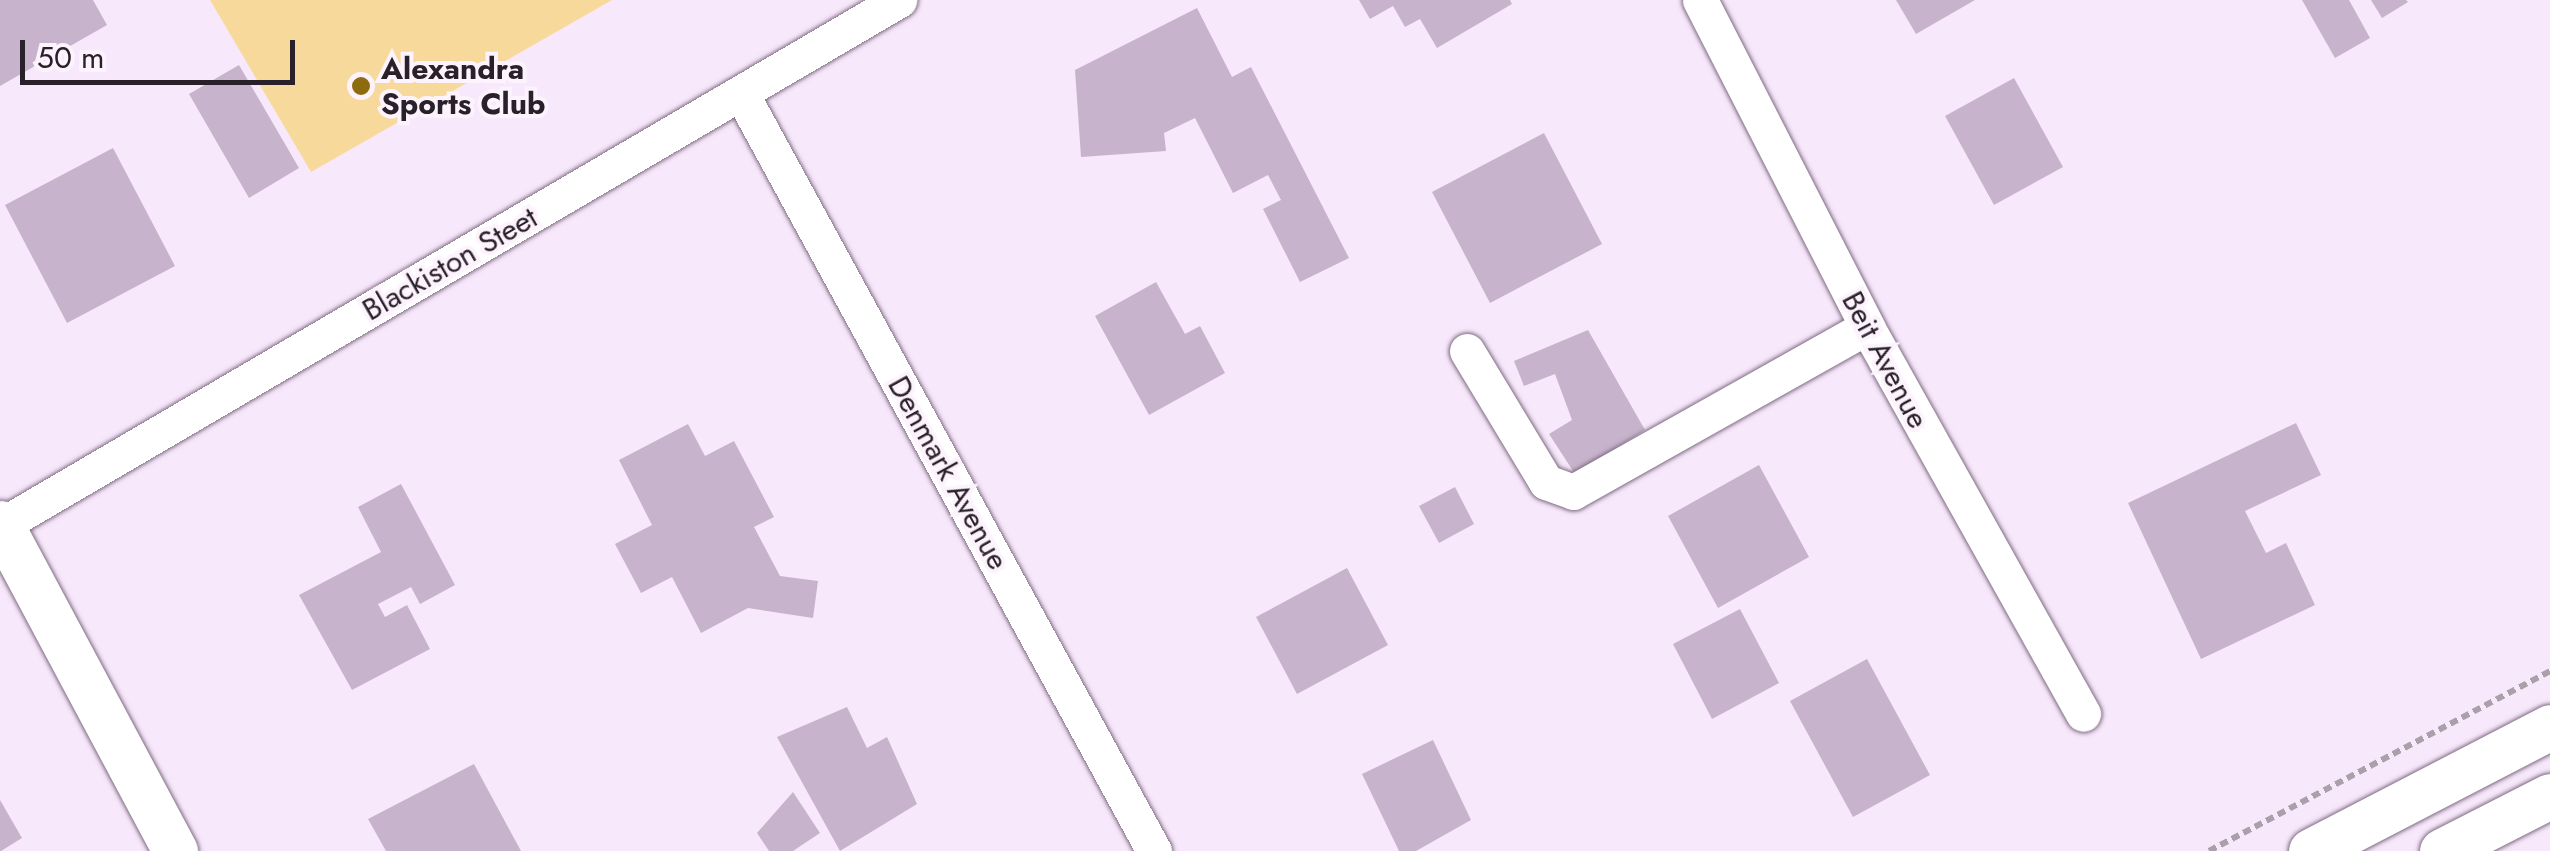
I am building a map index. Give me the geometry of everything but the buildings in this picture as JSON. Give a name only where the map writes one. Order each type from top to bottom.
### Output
[{"type":"main road","points":[[0,525],[175,851]]},
{"type":"main road","points":[[2311,851],[2550,728]]},
{"type":"main road","points":[[2442,851],[2550,796]]},
{"type":"street","name":"Blackiston Steet","points":[[0,525],[899,0]]},
{"type":"street","name":"Beit Avenue","points":[[1700,0],[1867,328],[2083,714]]},
{"type":"street","name":"Denmark Avenue","points":[[742,95],[1154,851]]},
{"type":"street","points":[[1467,351],[1546,482],[1574,492],[1867,328]]},
{"type":"path","points":[[2210,851],[2550,672]]},
{"type":"shaded area","points":[[0,0],[2550,0],[2550,851],[0,851]]},
{"type":"shaded area","name":"Alexandra Sports Club","points":[[210,0],[612,0],[311,172]]},
{"type":"place","name":"Alexandra Sports Club","points":[[361,86]]}]
